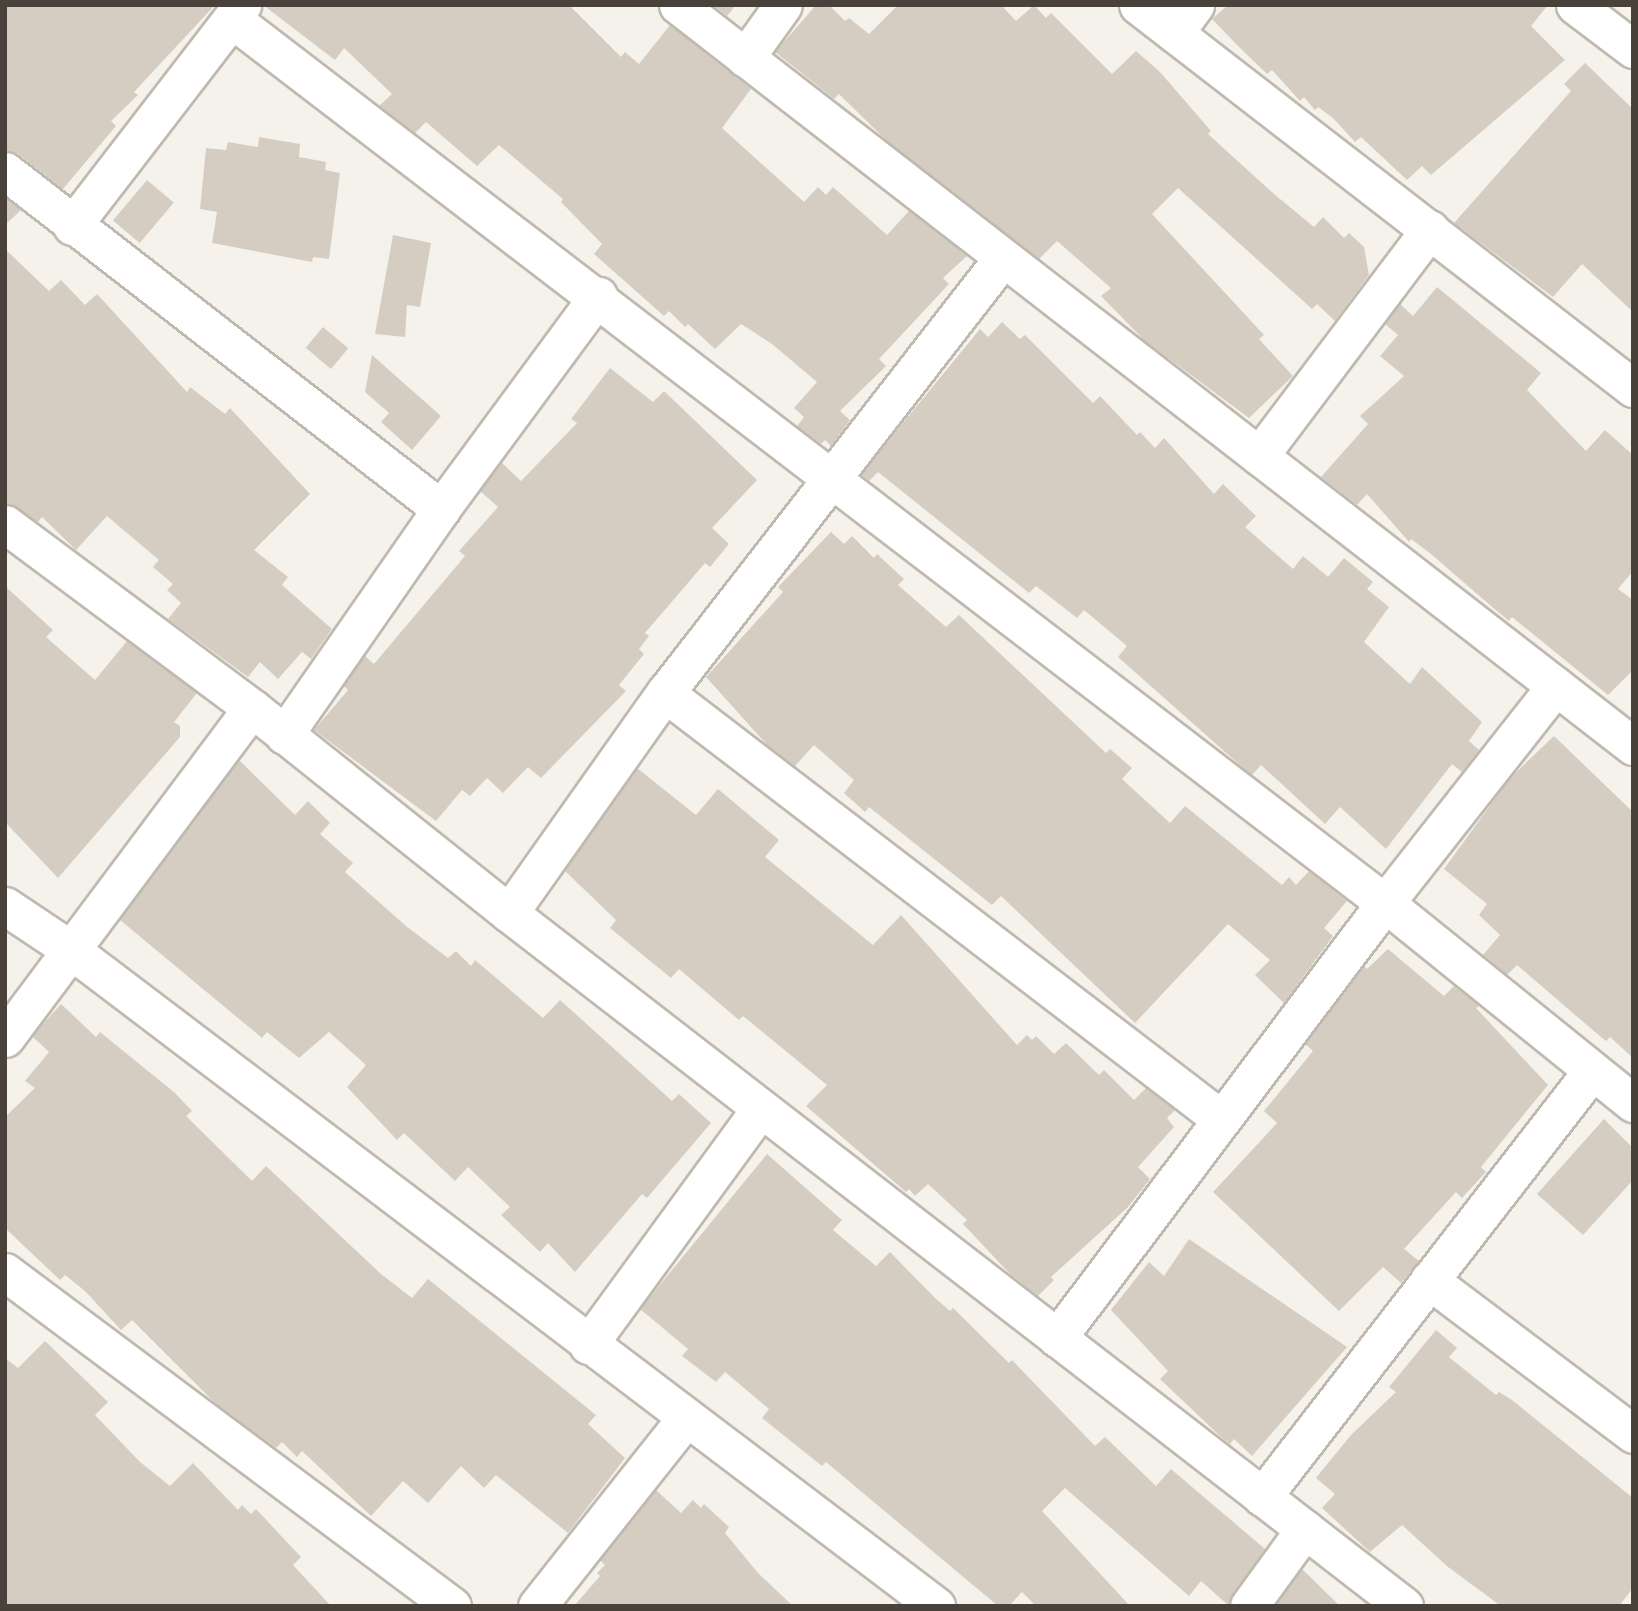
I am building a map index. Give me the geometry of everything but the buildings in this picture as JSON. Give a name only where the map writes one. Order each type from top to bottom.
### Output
[{"type":"street","points":[[677,5],[1633,746]]},
{"type":"street","points":[[745,58],[783,5]]},
{"type":"street","points":[[1138,5],[1184,19],[1430,229],[1633,388]]},
{"type":"street","points":[[1575,5],[1633,49]]},
{"type":"street","points":[[72,226],[237,12],[598,296],[1385,904],[1633,1103]]},
{"type":"street","points":[[5,171],[72,226],[441,509]]},
{"type":"street","points":[[1259,456],[1430,229]]},
{"type":"street","points":[[509,914],[665,693],[1002,259]]},
{"type":"street","points":[[284,735],[441,509],[598,296]]},
{"type":"street","points":[[5,524],[252,708],[509,914],[1404,1606]]},
{"type":"street","points":[[1057,1338],[1385,904],[1556,686]]},
{"type":"street","points":[[665,693],[1221,1119]]},
{"type":"street","points":[[5,1038],[252,708]]},
{"type":"street","points":[[5,906],[71,950],[685,1419],[936,1606]]},
{"type":"street","points":[[1262,1497],[1592,1071]]},
{"type":"street","points":[[588,1345],[761,1108]]},
{"type":"street","points":[[5,1272],[452,1606]]},
{"type":"street","points":[[1429,1280],[1633,1434]]},
{"type":"street","points":[[537,1606],[685,1419]]},
{"type":"street","points":[[1249,1606],[1305,1529]]}]
